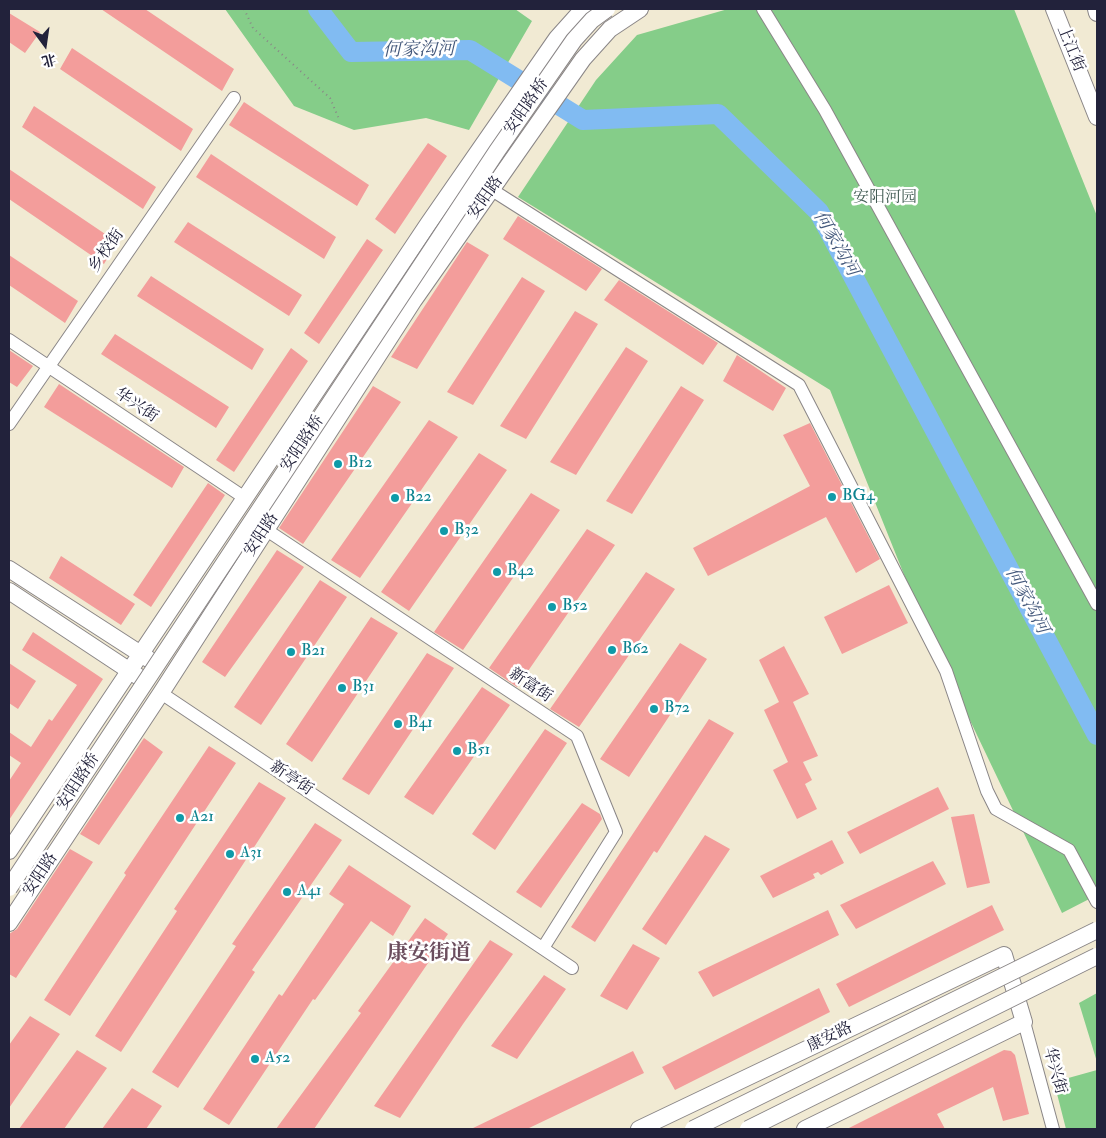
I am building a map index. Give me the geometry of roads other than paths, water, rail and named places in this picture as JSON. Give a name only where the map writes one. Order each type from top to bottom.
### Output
[{"type":"main road","name":"安阳路","points":[[9,851],[428,224],[557,38],[583,9]]},
{"type":"main road","name":"安阳路桥","points":[[9,888],[497,151],[574,40],[592,20],[607,9]]},
{"type":"main road","name":"安阳路","points":[[9,923],[161,693],[414,300],[583,59],[610,29],[640,9]]},
{"type":"main road","name":"上江街","points":[[1054,9],[1097,117]]},
{"type":"main road","points":[[1096,9],[1097,13]]},
{"type":"main road","points":[[9,570],[142,654],[172,676]]},
{"type":"main road","name":"新亭街","points":[[9,591],[131,670],[161,693]]},
{"type":"main road","name":"康安路","points":[[693,1129],[1097,930]]},
{"type":"main road","name":"康安路","points":[[639,1129],[1004,955],[1024,1022]]},
{"type":"main road","points":[[748,1129],[1097,956]]},
{"type":"main road","points":[[805,1129],[1024,1022]]},
{"type":"street","points":[[763,9],[825,110],[1097,604]]},
{"type":"street","name":"乡校街","points":[[9,424],[234,98]]},
{"type":"street","points":[[492,190],[799,385],[946,671],[987,792],[996,809],[1069,850],[1097,902]]},
{"type":"street","name":"华兴街","points":[[9,340],[245,498]]},
{"type":"street","name":"新富街","points":[[265,529],[577,736],[616,832],[543,948]]},
{"type":"street","name":"新亭街","points":[[161,693],[572,968]]},
{"type":"street","points":[[9,880],[29,893]]},
{"type":"street","name":"华兴街","points":[[1024,1022],[1052,1129]]},
{"type":"waterway","name":"何家沟河","points":[[318,9],[351,52],[470,50],[583,120],[718,114],[819,212],[1097,735]]},
{"type":"place","name":"B12","points":[[338,464]]},
{"type":"place","name":"BG4","points":[[832,497]]},
{"type":"place","name":"B22","points":[[395,498]]},
{"type":"place","name":"B32","points":[[444,531]]},
{"type":"place","name":"B42","points":[[497,572]]},
{"type":"place","name":"B52","points":[[552,607]]},
{"type":"place","name":"B62","points":[[612,650]]},
{"type":"place","name":"B21","points":[[291,652]]},
{"type":"place","name":"B31","points":[[342,688]]},
{"type":"place","name":"B72","points":[[654,709]]},
{"type":"place","name":"B41","points":[[398,724]]},
{"type":"place","name":"B51","points":[[457,751]]},
{"type":"place","name":"A21","points":[[180,818]]},
{"type":"place","name":"A31","points":[[230,854]]},
{"type":"place","name":"A41","points":[[287,892]]},
{"type":"place","name":"A52","points":[[255,1059]]},
{"type":"district","name":"康安街道","points":[[429,954]]},
{"type":"park label","name":"安阳河园","points":[[885,199]]}]
